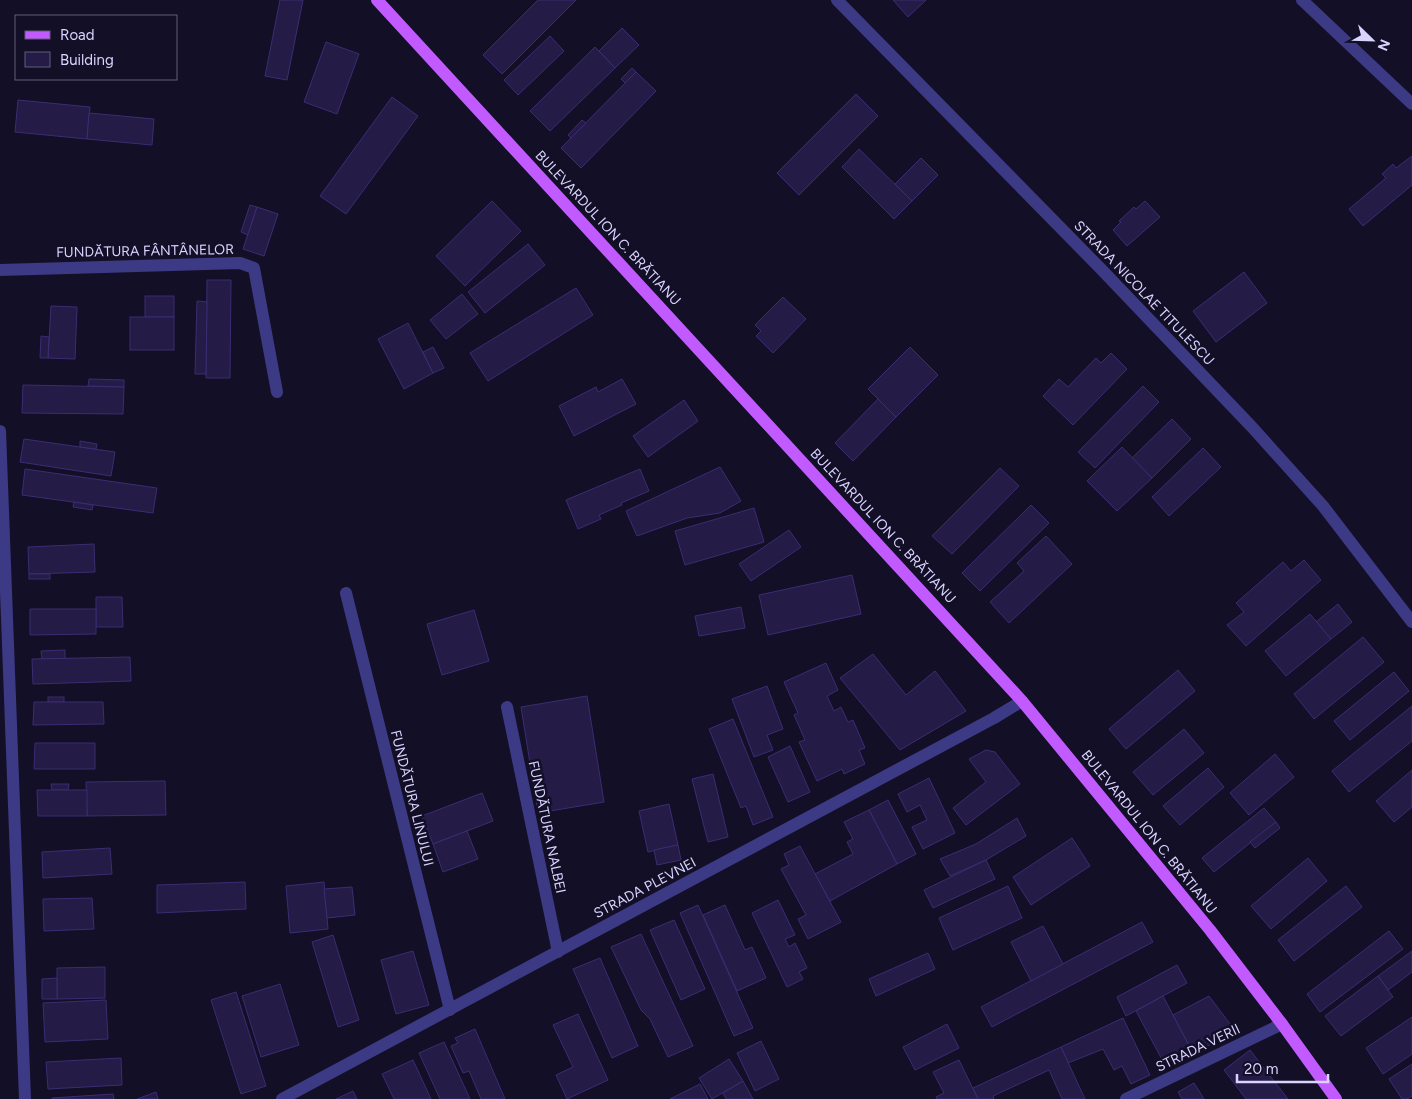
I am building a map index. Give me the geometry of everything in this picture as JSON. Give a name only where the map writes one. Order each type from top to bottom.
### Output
[{"type":"main road","name":"BULEVARDUL ION C. BRĂTIANU","points":[[377,0],[1022,700],[1210,930],[1282,1024],[1336,1099]]},
{"type":"street","name":"STRADA NICOLAE TITULESCU","points":[[836,0],[1102,270],[1251,426],[1323,506],[1412,622]]},
{"type":"street","points":[[1302,0],[1412,104]]},
{"type":"street","name":"FUNDĂTURA FÂNTÂNELOR","points":[[0,270],[240,263],[254,268],[277,392]]},
{"type":"street","points":[[0,431],[25,1099]]},
{"type":"street","name":"FUNDĂTURA LINULUI","points":[[346,593],[450,1010]]},
{"type":"street","name":"STRADA PLEVNEI","points":[[282,1099],[985,722],[1022,700]]},
{"type":"street","name":"FUNDĂTURA NALBEI","points":[[507,707],[558,952]]},
{"type":"street","name":"STRADA VERII","points":[[1126,1099],[1282,1024]]},
{"type":"building","points":[[280,0],[303,0],[287,80],[265,76]]},
{"type":"building","points":[[538,0],[576,0],[502,74],[483,55]]},
{"type":"building","points":[[893,0],[926,0],[908,17]]},
{"type":"building","points":[[622,28],[639,45],[615,68],[599,51]]},
{"type":"building","points":[[550,36],[564,51],[518,95],[504,80]]},
{"type":"building","points":[[326,42],[359,54],[337,114],[304,102]]},
{"type":"building","points":[[595,47],[615,68],[550,131],[530,111]]},
{"type":"building","points":[[632,68],[636,72],[625,83],[621,79]]},
{"type":"building","points":[[636,72],[656,91],[581,168],[561,148]]},
{"type":"building","points":[[856,94],[878,116],[799,195],[777,173]]},
{"type":"building","points":[[392,97],[418,116],[346,214],[320,196]]},
{"type":"building","points":[[18,100],[90,107],[87,139],[15,132]]},
{"type":"building","points":[[89,113],[154,119],[152,145],[87,139]]},
{"type":"building","points":[[582,120],[586,123],[571,138],[568,135]]},
{"type":"building","points":[[859,149],[912,201],[894,219],[842,167]]},
{"type":"building","points":[[1412,156],[1412,185],[1363,226],[1349,209],[1386,178],[1382,174],[1393,164],[1396,168]]},
{"type":"building","points":[[921,158],[938,175],[912,201],[895,184]]},
{"type":"building","points":[[492,201],[521,231],[465,286],[436,256]]},
{"type":"building","points":[[1145,201],[1160,217],[1127,246],[1113,230],[1121,222],[1119,221],[1134,207],[1136,209]]},
{"type":"building","points":[[250,205],[257,207],[248,235],[241,232]]},
{"type":"building","points":[[257,207],[278,214],[264,256],[243,249]]},
{"type":"building","points":[[528,244],[545,265],[485,313],[468,292]]},
{"type":"building","points":[[1244,272],[1267,303],[1216,342],[1193,311]]},
{"type":"building","points":[[207,280],[231,280],[230,378],[206,378]]},
{"type":"building","points":[[576,288],[593,315],[488,381],[470,353]]},
{"type":"building","points":[[462,294],[478,314],[446,339],[430,320]]},
{"type":"building","points":[[145,296],[174,296],[174,317],[145,317]]},
{"type":"building","points":[[783,297],[806,319],[773,353],[756,336],[761,331],[755,325]]},
{"type":"building","points":[[197,301],[207,302],[206,374],[195,374]]},
{"type":"building","points":[[51,306],[77,307],[75,359],[48,358]]},
{"type":"building","points":[[130,317],[174,317],[174,350],[130,350]]},
{"type":"building","points":[[408,323],[433,373],[404,389],[378,339]]},
{"type":"building","points":[[41,336],[49,337],[48,358],[40,358]]},
{"type":"building","points":[[433,347],[444,368],[433,373],[423,352]]},
{"type":"building","points":[[910,347],[938,375],[896,417],[868,389]]},
{"type":"building","points":[[1111,353],[1127,369],[1073,425],[1043,396],[1059,379],[1068,387],[1096,358],[1101,363]]},
{"type":"building","points":[[89,379],[124,380],[124,387],[88,386]]},
{"type":"building","points":[[622,379],[636,404],[574,436],[559,406],[596,387],[598,392]]},
{"type":"building","points":[[23,385],[124,387],[123,414],[22,413]]},
{"type":"building","points":[[1143,386],[1159,402],[1095,468],[1078,452]]},
{"type":"building","points":[[878,399],[896,417],[853,461],[835,443]]},
{"type":"building","points":[[684,400],[698,421],[648,457],[633,436]]},
{"type":"building","points":[[1172,419],[1191,439],[1152,478],[1132,458]]},
{"type":"building","points":[[24,439],[115,452],[111,476],[20,462]]},
{"type":"building","points":[[80,441],[97,444],[96,449],[80,447]]},
{"type":"building","points":[[1122,447],[1152,478],[1117,511],[1087,481]]},
{"type":"building","points":[[1203,448],[1221,467],[1169,516],[1152,497]]},
{"type":"building","points":[[720,467],[741,501],[720,513],[687,518],[637,536],[626,511]]},
{"type":"building","points":[[1000,468],[1019,486],[952,554],[932,536]]},
{"type":"building","points":[[25,469],[157,488],[153,513],[22,495]]},
{"type":"building","points":[[640,469],[649,491],[621,503],[622,505],[599,515],[601,519],[578,529],[566,500]]},
{"type":"building","points":[[74,502],[93,505],[92,510],[73,507]]},
{"type":"building","points":[[1031,505],[1049,523],[980,591],[962,573]]},
{"type":"building","points":[[754,508],[764,542],[685,565],[675,531]]},
{"type":"building","points":[[789,530],[801,547],[751,581],[739,564]]},
{"type":"building","points":[[1046,536],[1072,564],[1009,623],[990,602],[1024,571],[1017,563]]},
{"type":"building","points":[[94,544],[95,572],[29,574],[28,547]]},
{"type":"building","points":[[1304,560],[1321,580],[1246,646],[1227,625],[1244,612],[1236,603],[1283,562],[1291,571]]},
{"type":"building","points":[[29,574],[50,574],[50,579],[29,579]]},
{"type":"building","points":[[852,575],[861,614],[768,635],[759,595]]},
{"type":"building","points":[[96,597],[122,597],[123,627],[96,627]]},
{"type":"building","points":[[1338,604],[1352,622],[1331,639],[1316,622]]},
{"type":"building","points":[[741,607],[745,628],[699,636],[695,616]]},
{"type":"building","points":[[30,609],[96,609],[96,634],[30,635]]},
{"type":"building","points":[[474,610],[489,661],[442,675],[427,624]]},
{"type":"building","points":[[1310,614],[1331,639],[1286,676],[1265,651]]},
{"type":"building","points":[[1363,637],[1384,662],[1314,719],[1294,694]]},
{"type":"building","points":[[65,650],[65,659],[42,659],[41,651]]},
{"type":"building","points":[[873,654],[906,695],[935,671],[966,711],[900,750],[840,678]]},
{"type":"building","points":[[130,657],[131,681],[33,684],[32,659]]},
{"type":"building","points":[[826,663],[838,690],[827,696],[834,711],[841,707],[848,722],[853,720],[865,748],[859,750],[865,764],[844,774],[842,769],[817,781],[799,742],[805,740],[794,715],[798,713],[784,682]]},
{"type":"building","points":[[1178,670],[1195,691],[1126,749],[1109,729]]},
{"type":"building","points":[[1394,672],[1409,691],[1350,740],[1334,721]]},
{"type":"building","points":[[767,686],[783,729],[767,735],[773,750],[754,757],[732,699]]},
{"type":"building","points":[[587,696],[604,802],[538,813],[521,707]]},
{"type":"building","points":[[48,697],[64,697],[64,702],[48,702]]},
{"type":"building","points":[[34,702],[103,702],[104,724],[33,725]]},
{"type":"building","points":[[1412,706],[1412,741],[1349,792],[1332,771]]},
{"type":"building","points":[[733,719],[773,817],[753,825],[746,806],[741,808],[709,729]]},
{"type":"building","points":[[1184,729],[1204,753],[1153,795],[1133,772]]},
{"type":"building","points":[[35,743],[95,743],[95,769],[34,769]]},
{"type":"building","points":[[790,746],[810,792],[788,802],[768,757]]},
{"type":"building","points":[[986,750],[995,752],[1020,784],[966,825],[953,808],[986,782],[969,759]]},
{"type":"building","points":[[1275,754],[1294,777],[1249,815],[1230,793]]},
{"type":"building","points":[[1208,768],[1224,787],[1180,825],[1163,806]]},
{"type":"building","points":[[1412,770],[1412,807],[1394,822],[1376,801]]},
{"type":"building","points":[[713,774],[728,837],[708,842],[692,779]]},
{"type":"building","points":[[929,778],[955,833],[923,849],[912,827],[927,820],[920,805],[907,812],[898,794]]},
{"type":"building","points":[[165,781],[166,815],[87,816],[86,782]]},
{"type":"building","points":[[51,784],[69,784],[68,790],[52,790]]},
{"type":"building","points":[[37,790],[87,790],[87,816],[38,816]]},
{"type":"building","points":[[482,793],[493,821],[433,844],[422,816]]},
{"type":"building","points":[[888,800],[916,854],[897,864],[869,810]]},
{"type":"building","points":[[669,804],[678,845],[648,852],[639,811]]},
{"type":"building","points":[[1264,808],[1276,822],[1214,872],[1202,858]]},
{"type":"building","points":[[869,810],[897,864],[830,901],[815,874],[853,854],[847,842],[853,839],[844,822]]},
{"type":"building","points":[[1017,818],[1026,836],[986,860],[950,876],[940,859],[976,844]]},
{"type":"building","points":[[1276,822],[1280,828],[1255,848],[1250,842]]},
{"type":"building","points":[[467,831],[478,859],[443,872],[433,844]]},
{"type":"building","points":[[1072,838],[1090,866],[1031,905],[1013,877]]},
{"type":"building","points":[[678,845],[681,860],[657,865],[654,850]]},
{"type":"building","points":[[800,846],[841,922],[808,939],[798,919],[806,915],[781,869],[789,865],[784,854]]},
{"type":"building","points":[[110,848],[112,874],[43,878],[42,852]]},
{"type":"building","points":[[1308,858],[1327,881],[1271,929],[1251,906]]},
{"type":"building","points":[[986,860],[995,879],[933,908],[924,890]]},
{"type":"building","points":[[245,882],[246,909],[157,913],[157,885]]},
{"type":"building","points":[[324,882],[328,929],[290,933],[286,886]]},
{"type":"building","points":[[1008,886],[1022,918],[953,950],[939,918]]},
{"type":"building","points":[[1346,886],[1362,907],[1294,961],[1278,940]]},
{"type":"building","points":[[352,887],[355,915],[327,918],[324,889]]},
{"type":"building","points":[[92,898],[94,929],[44,931],[43,899]]},
{"type":"building","points":[[778,900],[795,935],[785,939],[789,947],[795,943],[807,968],[799,972],[803,979],[787,987],[752,913]]},
{"type":"building","points":[[698,905],[753,1028],[734,1036],[680,913]]},
{"type":"building","points":[[725,905],[745,950],[752,947],[766,978],[737,991],[703,915]]},
{"type":"building","points":[[674,920],[705,989],[681,1000],[650,930]]},
{"type":"building","points":[[1142,922],[1153,942],[992,1027],[981,1007]]},
{"type":"building","points":[[1043,926],[1063,964],[1031,981],[1011,942]]},
{"type":"building","points":[[1389,931],[1403,949],[1320,1012],[1307,994]]},
{"type":"building","points":[[641,934],[693,1046],[668,1057],[650,1019],[641,1010],[611,947]]},
{"type":"building","points":[[333,935],[359,1020],[338,1027],[312,942]]},
{"type":"building","points":[[413,951],[429,1005],[396,1014],[381,960]]},
{"type":"building","points":[[1412,951],[1412,972],[1388,990],[1378,976]]},
{"type":"building","points":[[928,953],[935,969],[876,996],[869,979]]},
{"type":"building","points":[[600,958],[638,1046],[612,1058],[573,969]]},
{"type":"building","points":[[1177,965],[1187,983],[1126,1016],[1117,997]]},
{"type":"building","points":[[105,967],[105,998],[57,999],[57,968]]},
{"type":"building","points":[[1378,976],[1393,997],[1341,1036],[1325,1016]]},
{"type":"building","points":[[57,978],[57,999],[42,999],[42,979]]},
{"type":"building","points":[[280,984],[299,1045],[261,1057],[242,996]]},
{"type":"building","points":[[236,992],[266,1086],[241,1094],[211,1000]]},
{"type":"building","points":[[1163,996],[1193,1053],[1166,1067],[1136,1011]]},
{"type":"building","points":[[1209,996],[1236,1032],[1193,1053],[1173,1015]]},
{"type":"building","points":[[106,1000],[108,1039],[45,1042],[43,1003]]},
{"type":"building","points":[[578,1014],[608,1080],[567,1099],[556,1075],[573,1067],[553,1025]]},
{"type":"building","points":[[1412,1017],[1412,1054],[1383,1074],[1366,1048]]},
{"type":"building","points":[[1123,1018],[1150,1075],[1131,1084],[1122,1066],[1114,1070],[1103,1049],[1068,1063],[1061,1047]]},
{"type":"building","points":[[947,1024],[959,1048],[915,1070],[903,1047]]},
{"type":"building","points":[[475,1029],[505,1099],[481,1099],[469,1071],[463,1073],[451,1046],[458,1043],[455,1038]]},
{"type":"building","points":[[761,1041],[779,1079],[755,1091],[737,1053]]},
{"type":"building","points":[[444,1042],[470,1099],[440,1099],[419,1053]]},
{"type":"building","points":[[1061,1047],[1085,1099],[1062,1099],[1049,1070],[993,1096],[994,1099],[978,1099],[973,1088]]},
{"type":"building","points":[[1250,1050],[1288,1099],[1246,1099],[1224,1070]]},
{"type":"building","points":[[121,1058],[122,1085],[48,1089],[46,1062]]},
{"type":"building","points":[[729,1059],[743,1081],[712,1099],[699,1078]]},
{"type":"building","points":[[413,1060],[431,1099],[394,1099],[382,1074]]},
{"type":"building","points":[[959,1060],[978,1099],[937,1099],[936,1097],[944,1093],[933,1072]]},
{"type":"building","points":[[1412,1064],[1412,1096],[1402,1099],[1389,1079]]},
{"type":"building","points":[[743,1081],[753,1099],[726,1099],[723,1093]]},
{"type":"building","points":[[1194,1083],[1204,1099],[1182,1099],[1178,1092]]},
{"type":"building","points":[[700,1084],[708,1099],[670,1099]]},
{"type":"building","points":[[353,1091],[357,1099],[336,1099]]},
{"type":"building","points":[[156,1092],[158,1099],[137,1099]]},
{"type":"building","points":[[113,1094],[114,1099],[52,1099],[52,1098]]}]
